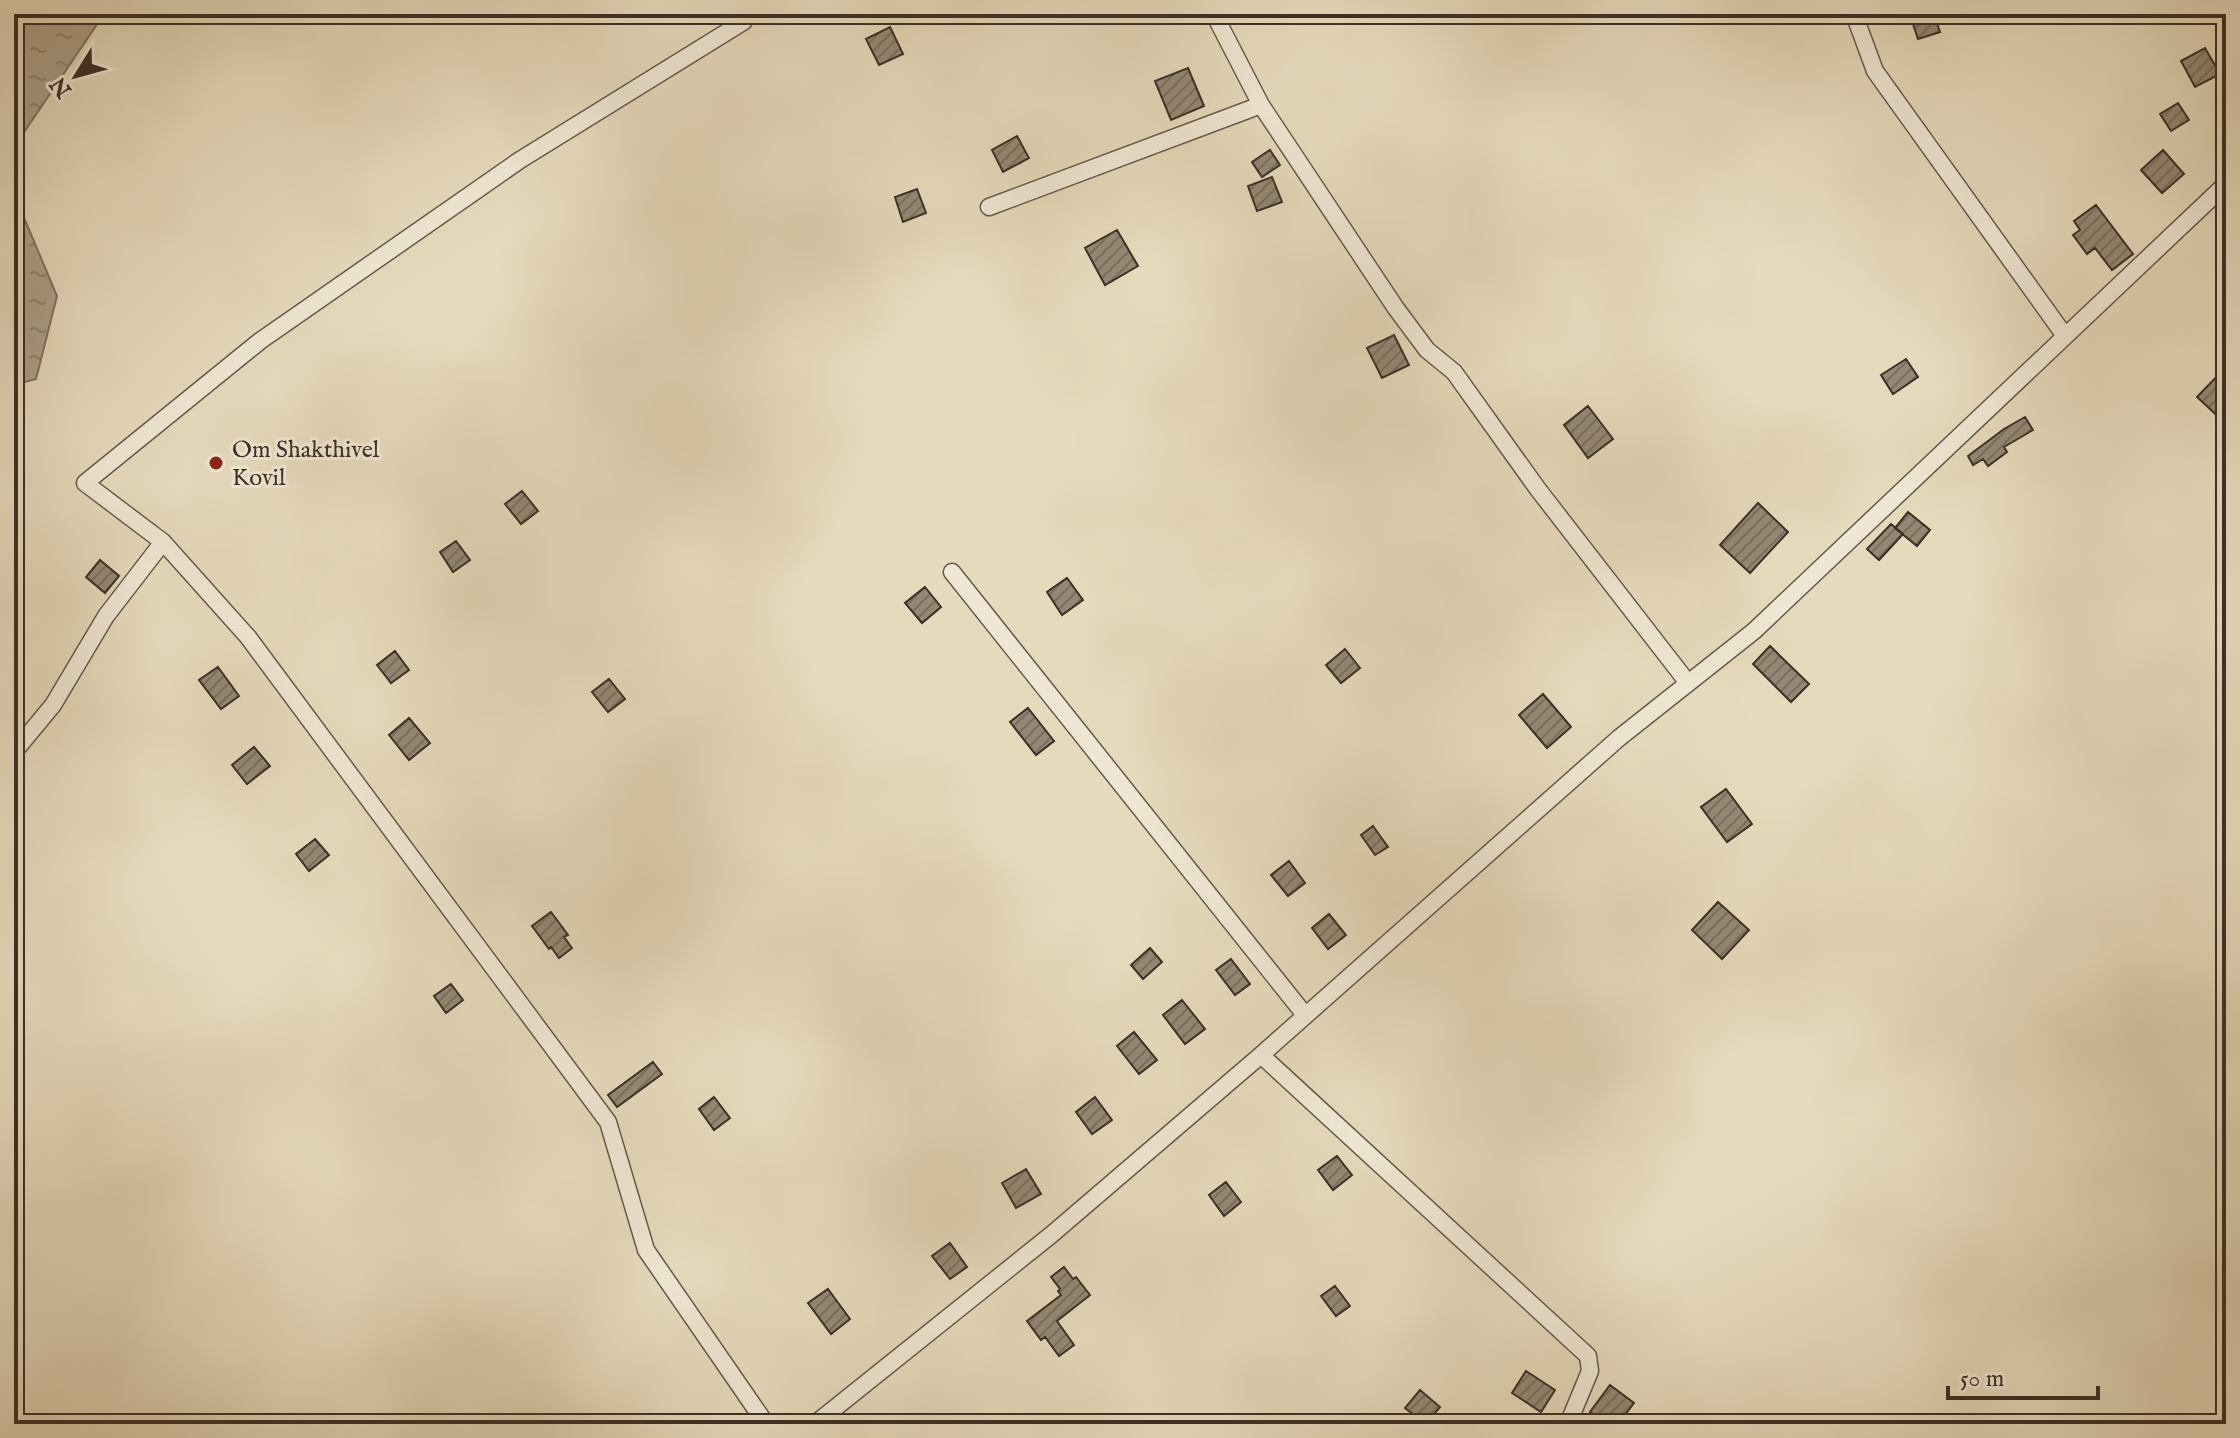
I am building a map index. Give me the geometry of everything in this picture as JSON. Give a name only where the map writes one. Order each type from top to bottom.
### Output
[{"type":"street","points":[[741,14],[743,22],[520,160],[260,341],[85,483],[163,542],[248,637],[608,1122],[646,1250],[766,1424]]},
{"type":"street","points":[[1214,14],[1261,105],[1395,307],[1427,350],[1454,372],[1537,488],[1688,683]]},
{"type":"street","points":[[1854,14],[1875,71],[2065,336]]},
{"type":"street","points":[[989,207],[1261,105]]},
{"type":"street","points":[[815,1424],[1051,1235],[1261,1055],[1619,738],[1754,631],[2226,184]]},
{"type":"street","points":[[14,752],[53,705],[106,616],[163,542]]},
{"type":"street","points":[[952,572],[1305,1015]]},
{"type":"street","points":[[1261,1055],[1588,1356],[1590,1371],[1568,1424]]},
{"type":"water","points":[[14,14],[104,14],[14,147]]},
{"type":"water","points":[[14,194],[57,296],[36,379],[14,385]]},
{"type":"building","points":[[1934,14],[1940,32],[1918,39],[1911,18]]},
{"type":"building","points":[[890,27],[903,54],[879,65],[866,39]]},
{"type":"building","points":[[2205,48],[2220,74],[2195,87],[2181,61]]},
{"type":"building","points":[[1188,68],[1204,106],[1171,120],[1155,81]]},
{"type":"building","points":[[2178,103],[2189,120],[2171,131],[2160,114]]},
{"type":"building","points":[[1017,136],[1029,158],[1003,172],[992,150]]},
{"type":"building","points":[[1270,150],[1280,165],[1262,177],[1252,162]]},
{"type":"building","points":[[2163,150],[2184,174],[2162,193],[2141,170]]},
{"type":"building","points":[[1272,177],[1282,202],[1257,211],[1248,186]]},
{"type":"building","points":[[917,189],[926,213],[903,222],[895,197]]},
{"type":"building","points":[[2096,205],[2133,254],[2112,270],[2095,248],[2087,254],[2073,235],[2080,230],[2074,221]]},
{"type":"building","points":[[1117,230],[1138,266],[1105,285],[1085,248]]},
{"type":"building","points":[[1394,335],[1409,365],[1382,378],[1367,348]]},
{"type":"building","points":[[1906,359],[1918,377],[1893,394],[1881,375]]},
{"type":"building","points":[[2226,367],[2226,424],[2197,397]]},
{"type":"building","points":[[1588,406],[1613,439],[1588,458],[1564,425]]},
{"type":"building","points":[[2025,417],[2033,430],[2004,447],[2007,452],[1988,466],[1983,459],[1973,465],[1968,456]]},
{"type":"building","points":[[522,491],[538,511],[521,524],[505,504]]},
{"type":"building","points":[[1758,503],[1788,532],[1750,573],[1720,545]]},
{"type":"building","points":[[1908,512],[1930,530],[1917,546],[1895,528]]},
{"type":"building","points":[[1891,524],[1903,534],[1879,560],[1867,549]]},
{"type":"building","points":[[456,541],[470,560],[453,572],[440,552]]},
{"type":"building","points":[[100,560],[119,576],[105,593],[86,577]]},
{"type":"building","points":[[1067,578],[1083,600],[1062,615],[1047,592]]},
{"type":"building","points":[[925,587],[941,607],[922,623],[905,603]]},
{"type":"building","points":[[1770,646],[1809,684],[1791,702],[1753,664]]},
{"type":"building","points":[[1345,649],[1360,668],[1341,683],[1326,665]]},
{"type":"building","points":[[395,651],[409,670],[391,683],[377,665]]},
{"type":"building","points":[[218,667],[239,696],[221,709],[199,680]]},
{"type":"building","points":[[609,679],[625,699],[608,712],[592,692]]},
{"type":"building","points":[[1543,694],[1571,727],[1547,748],[1519,715]]},
{"type":"building","points":[[1028,708],[1054,741],[1036,755],[1010,722]]},
{"type":"building","points":[[409,718],[430,743],[409,760],[389,735]]},
{"type":"building","points":[[254,747],[270,766],[247,784],[232,765]]},
{"type":"building","points":[[1726,789],[1752,824],[1727,842],[1701,807]]},
{"type":"building","points":[[1373,826],[1388,847],[1375,855],[1361,835]]},
{"type":"building","points":[[315,839],[329,855],[309,871],[296,854]]},
{"type":"building","points":[[1289,861],[1305,883],[1288,896],[1271,875]]},
{"type":"building","points":[[1718,902],[1749,930],[1722,959],[1692,930]]},
{"type":"building","points":[[551,912],[568,935],[564,937],[572,948],[559,958],[532,926]]},
{"type":"building","points":[[1329,914],[1346,935],[1328,949],[1312,928]]},
{"type":"building","points":[[1150,948],[1162,962],[1143,979],[1131,965]]},
{"type":"building","points":[[1231,959],[1250,984],[1235,995],[1216,970]]},
{"type":"building","points":[[451,984],[463,1000],[446,1013],[434,996]]},
{"type":"building","points":[[1182,1000],[1205,1029],[1185,1044],[1163,1015]]},
{"type":"building","points":[[1134,1032],[1157,1060],[1139,1074],[1117,1046]]},
{"type":"building","points":[[653,1062],[662,1074],[617,1107],[608,1095]]},
{"type":"building","points":[[714,1097],[730,1118],[714,1130],[699,1109]]},
{"type":"building","points":[[1095,1097],[1112,1120],[1092,1134],[1076,1112]]},
{"type":"building","points":[[1337,1156],[1352,1175],[1333,1190],[1318,1170]]},
{"type":"building","points":[[1026,1169],[1041,1194],[1016,1208],[1002,1183]]},
{"type":"building","points":[[1226,1182],[1241,1202],[1224,1216],[1209,1195]]},
{"type":"building","points":[[950,1243],[967,1267],[950,1279],[932,1256]]},
{"type":"building","points":[[1064,1267],[1090,1295],[1057,1321],[1074,1345],[1059,1356],[1045,1337],[1041,1340],[1027,1321],[1061,1295],[1051,1277]]},
{"type":"building","points":[[1335,1286],[1350,1306],[1336,1316],[1321,1296]]},
{"type":"building","points":[[828,1289],[850,1319],[831,1334],[808,1303]]},
{"type":"building","points":[[1526,1371],[1555,1390],[1541,1412],[1512,1393]]},
{"type":"building","points":[[1610,1385],[1634,1403],[1618,1424],[1607,1424],[1590,1412]]},
{"type":"building","points":[[1420,1390],[1440,1407],[1426,1424],[1405,1408]]},
{"type":"place","name":"Om Shakthivel Kovil","points":[[216,463]]}]
